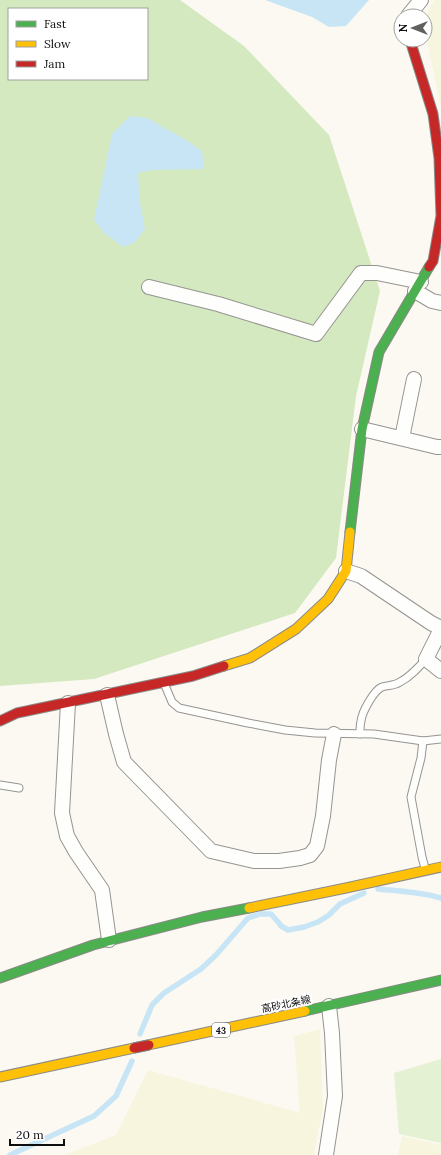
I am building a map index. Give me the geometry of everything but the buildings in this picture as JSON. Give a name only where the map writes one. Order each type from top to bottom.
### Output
[{"type":"street","points":[[414,8],[421,0]]},
{"type":"street","points":[[0,721],[17,713],[164,683],[193,676],[250,658],[296,630],[328,599],[346,571],[362,429],[379,352],[432,261],[441,216],[439,158],[433,114],[412,48]]},
{"type":"street","points":[[148,287],[218,304],[316,334],[361,273],[378,273],[418,287],[432,301],[441,303]]},
{"type":"street","points":[[402,438],[414,379]]},
{"type":"street","points":[[362,429],[441,447]]},
{"type":"street","points":[[346,571],[361,576],[431,623],[441,628],[426,659],[441,671]]},
{"type":"street","points":[[107,695],[124,762],[211,851],[254,861],[279,861],[300,858],[310,855],[317,846],[323,816],[329,760],[334,734]]},
{"type":"street","points":[[68,703],[62,813],[67,836],[102,890],[109,940]]},
{"type":"street","points":[[0,978],[109,940],[202,917],[441,867]]},
{"type":"street","name":"高砂北条線","points":[[0,1077],[329,1006],[441,980]]},
{"type":"street","points":[[326,1155],[335,1096],[329,1006]]},
{"type":"street","points":[[134,1048],[149,1045]]},
{"type":"lane","points":[[360,734],[361,720],[365,709],[374,694],[381,687],[393,686],[402,682],[426,659]]},
{"type":"lane","points":[[164,683],[172,702],[179,708],[241,722],[285,730],[315,733],[374,734],[423,741],[441,739]]},
{"type":"lane","points":[[423,741],[421,758],[411,797],[422,857],[426,870]]},
{"type":"lane","points":[[0,785],[19,788]]},
{"type":"shaded area","points":[[434,0],[441,0],[441,108],[428,48],[433,48],[433,8],[430,8]]},
{"type":"shaded area","points":[[320,1029],[323,1108],[314,1155],[64,1155],[116,1135],[148,1070],[300,1113],[294,1036]]},
{"type":"shaded area","points":[[402,1136],[441,1145],[441,1155],[398,1155]]},
{"type":"green space","points":[[0,0],[180,0],[244,46],[329,135],[380,291],[356,396],[336,558],[295,613],[94,679],[0,686]]},
{"type":"green space","points":[[441,1059],[441,1143],[399,1134],[394,1073]]},
{"type":"water","points":[[265,0],[369,0],[346,26],[329,27],[312,17]]},
{"type":"water","points":[[130,116],[147,118],[186,140],[202,151],[204,169],[152,170],[138,173],[140,203],[145,229],[134,243],[123,247],[104,233],[94,220],[112,134]]},
{"type":"waterway","points":[[378,889],[418,893],[441,898]]},
{"type":"waterway","points":[[140,1034],[152,1005],[164,993],[201,969],[216,955],[248,918],[260,914],[271,914],[281,926],[288,930],[304,927],[318,922],[329,915],[340,904],[364,893]]},
{"type":"waterway","points":[[10,1155],[94,1116],[116,1096],[132,1061]]},
{"type":"traffic: fast","points":[[350,532],[362,429],[379,352],[429,267]]},
{"type":"traffic: fast","points":[[0,978],[93,945],[202,917],[249,908]]},
{"type":"traffic: fast","points":[[305,1011],[441,980]]},
{"type":"traffic: slow","points":[[224,666],[250,658],[296,629],[328,599],[346,571],[350,532]]},
{"type":"traffic: slow","points":[[249,908],[441,867]]},
{"type":"traffic: slow","points":[[0,1077],[305,1011]]},
{"type":"traffic: jam","points":[[412,48],[433,114],[439,158],[441,216],[433,261],[429,267]]},
{"type":"traffic: jam","points":[[0,721],[17,713],[193,676],[224,666]]},
{"type":"traffic: jam","points":[[134,1048],[149,1045]]}]
